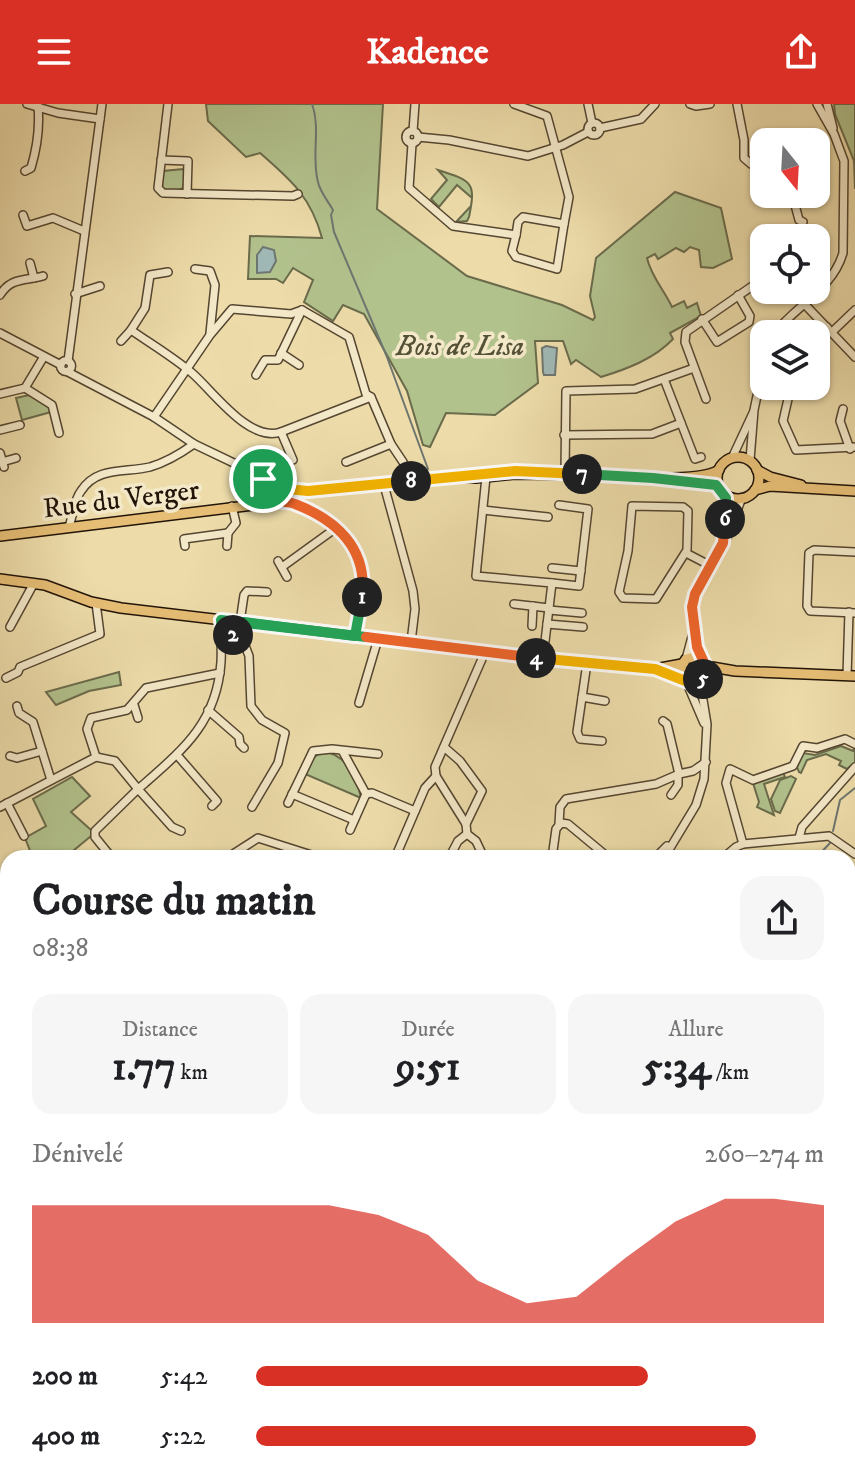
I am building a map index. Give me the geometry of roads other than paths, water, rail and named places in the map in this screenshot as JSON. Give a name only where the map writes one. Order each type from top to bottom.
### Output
[{"type":"main road","points":[[722,490],[719,470],[724,462],[741,457],[750,460],[757,470],[759,480],[755,490]]},
{"type":"main road","points":[[653,478],[706,474],[719,470]]},
{"type":"main road","points":[[757,470],[770,477],[812,488]]},
{"type":"main road","points":[[459,476],[515,471],[653,478],[722,490],[733,498],[742,498],[770,486],[855,491]]},
{"type":"main road","name":"Rue du Verger","points":[[0,536],[247,504],[308,491],[459,476],[595,475]]},
{"type":"main road","points":[[0,579],[34,583],[96,603],[485,652],[655,669],[693,684],[735,671]]},
{"type":"main road","points":[[655,669],[694,657],[703,663],[735,671],[851,676]]},
{"type":"main road","points":[[684,662],[680,670],[684,680]]},
{"type":"main road","points":[[703,663],[703,679]]},
{"type":"street","points":[[27,104],[100,119]]},
{"type":"street","points":[[67,366],[102,104]]},
{"type":"street","points":[[168,104],[158,188],[163,193],[298,194]]},
{"type":"street","points":[[415,104],[408,186],[449,224],[516,235]]},
{"type":"street","points":[[514,104],[547,116],[569,197],[556,280]]},
{"type":"street","points":[[588,104],[596,125]]},
{"type":"street","points":[[414,137],[449,140],[528,156],[555,148],[588,132],[588,126],[641,119],[655,104]]},
{"type":"street","points":[[690,104],[710,104]]},
{"type":"street","points":[[736,104],[744,140],[744,158],[750,163]]},
{"type":"street","points":[[817,104],[834,134]]},
{"type":"street","points":[[827,104],[845,168],[843,253],[830,279]]},
{"type":"street","points":[[25,171],[31,168],[38,143],[38,106]]},
{"type":"street","points":[[161,160],[188,161],[187,194]]},
{"type":"street","points":[[23,215],[27,226],[53,218],[84,231]]},
{"type":"street","points":[[557,269],[516,257],[512,251],[518,222],[523,217],[564,224]]},
{"type":"street","points":[[0,295],[3,284],[38,277],[30,263]]},
{"type":"street","points":[[195,269],[210,271],[215,285],[210,335]]},
{"type":"street","points":[[121,341],[145,308],[150,275],[168,272]]},
{"type":"street","points":[[23,279],[26,289]]},
{"type":"street","points":[[75,294],[96,287],[95,297]]},
{"type":"street","points":[[706,399],[685,335],[690,327],[750,287]]},
{"type":"street","points":[[702,319],[719,346],[751,319],[738,295]]},
{"type":"street","points":[[213,302],[232,309],[291,314],[302,310],[349,337],[366,394],[371,397],[391,444],[403,462]]},
{"type":"street","points":[[788,320],[805,304],[820,320]]},
{"type":"street","points":[[154,417],[210,335],[232,309]]},
{"type":"street","points":[[256,375],[265,360],[278,360],[302,310]]},
{"type":"street","points":[[855,310],[830,330],[855,357]]},
{"type":"street","points":[[131,330],[187,370],[232,414],[268,434],[281,432],[371,397]]},
{"type":"street","points":[[0,333],[43,358],[67,366],[78,376],[154,417],[194,444],[263,479],[336,528],[353,545],[362,574],[363,593],[355,636]]},
{"type":"street","points":[[281,353],[299,365]]},
{"type":"street","points":[[0,394],[25,388],[43,358]]},
{"type":"street","points":[[565,472],[566,391],[635,389],[694,368]]},
{"type":"street","points":[[664,379],[695,459],[701,457]]},
{"type":"street","points":[[25,388],[52,405],[59,433]]},
{"type":"street","points":[[750,460],[756,400]]},
{"type":"street","points":[[788,400],[783,421],[796,450],[853,448],[840,421],[843,409]]},
{"type":"street","points":[[732,458],[754,410]]},
{"type":"street","points":[[564,435],[652,434],[681,423]]},
{"type":"street","points":[[0,430],[20,425]]},
{"type":"street","points":[[281,432],[293,460]]},
{"type":"street","points":[[69,527],[77,496],[82,487],[93,479],[109,471],[146,468],[170,460],[194,444]]},
{"type":"street","points":[[346,462],[391,444]]},
{"type":"street","points":[[0,453],[3,465],[16,458]]},
{"type":"street","points":[[486,477],[476,576],[579,586],[588,509],[559,505]]},
{"type":"street","points":[[384,485],[413,591],[415,609],[411,642]]},
{"type":"street","points":[[722,490],[727,509],[723,543]]},
{"type":"street","points":[[684,662],[693,631],[693,600],[742,498]]},
{"type":"street","points":[[227,546],[228,533],[236,523],[232,506]]},
{"type":"street","points":[[632,506],[683,507],[688,511],[686,553],[657,599],[620,596],[632,506]]},
{"type":"street","points":[[483,510],[548,517]]},
{"type":"street","points":[[287,577],[280,564],[336,528]]},
{"type":"street","points":[[185,546],[184,539],[228,533]]},
{"type":"street","points":[[851,676],[852,612],[810,611],[807,606],[809,553],[814,550],[855,552]]},
{"type":"street","points":[[686,553],[711,566]]},
{"type":"street","points":[[552,568],[581,571]]},
{"type":"street","points":[[10,627],[34,583]]},
{"type":"street","points":[[543,658],[552,583]]},
{"type":"street","points":[[252,807],[278,763],[285,733],[262,720],[251,706],[249,656],[241,635],[244,595],[247,591],[267,592]]},
{"type":"street","points":[[6,678],[18,672],[20,667],[100,634],[96,603]]},
{"type":"street","points":[[514,604],[582,613]]},
{"type":"street","points":[[532,626],[533,606]]},
{"type":"street","points":[[106,850],[95,837],[95,831],[199,731],[220,673],[221,620]]},
{"type":"street","points":[[547,624],[583,627]]},
{"type":"street","points":[[693,631],[703,663]]},
{"type":"street","points":[[223,635],[241,635]]},
{"type":"street","points":[[359,703],[378,639]]},
{"type":"street","points":[[480,850],[476,841],[467,834],[466,824],[436,776],[435,767],[485,652]]},
{"type":"street","points":[[587,663],[578,735],[580,739],[602,741]]},
{"type":"street","points":[[96,757],[87,729],[91,718],[127,710],[146,688],[220,673]]},
{"type":"street","points":[[668,850],[696,805],[704,779],[707,721],[703,679]]},
{"type":"street","points":[[684,680],[706,729]]},
{"type":"street","points":[[582,697],[605,701]]},
{"type":"street","points":[[134,705],[138,718]]},
{"type":"street","points":[[17,706],[19,713],[33,722],[51,780]]},
{"type":"street","points":[[208,710],[239,737],[244,748]]},
{"type":"street","points":[[663,721],[667,724],[678,776],[678,785],[671,795]]},
{"type":"street","points":[[743,844],[726,783],[731,769],[753,780],[793,766],[803,746],[817,748],[845,739],[855,744]]},
{"type":"street","points":[[444,747],[460,761],[482,791],[466,824]]},
{"type":"street","points":[[288,803],[310,753],[318,749],[378,754]]},
{"type":"street","points":[[10,756],[17,758],[42,751]]},
{"type":"street","points":[[343,752],[366,794]]},
{"type":"street","points":[[177,755],[217,801],[212,806]]},
{"type":"street","points":[[24,836],[4,805],[96,757],[115,761],[172,827],[181,831]]},
{"type":"street","points":[[554,850],[560,807],[566,799],[603,795],[678,776],[706,762]]},
{"type":"street","points":[[799,838],[802,827],[855,767]]},
{"type":"street","points":[[693,771],[704,779]]},
{"type":"street","points":[[398,850],[425,788],[436,776]]},
{"type":"street","points":[[366,794],[372,793],[415,811]]},
{"type":"street","points":[[292,794],[354,820]]},
{"type":"street","points":[[350,830],[366,794]]},
{"type":"street","points":[[559,824],[568,824],[599,850]]},
{"type":"street","points":[[453,850],[467,834]]},
{"type":"street","points":[[732,850],[743,844],[829,836],[849,850]]},
{"type":"street","points":[[238,850],[255,838],[293,850]]},
{"type":"street","points":[[664,850],[672,842]]},
{"type":"water","points":[[263,247],[274,250],[276,261],[270,272],[257,273],[257,255]]},
{"type":"water","points":[[542,348],[557,348],[555,375],[544,375],[543,372]]},
{"type":"waterway","points":[[312,104],[319,186],[333,210],[334,232],[387,357],[428,469]]},
{"type":"waterway","points":[[833,831],[840,800],[855,788]]},
{"type":"waterway","points":[[823,850],[830,843]]},
{"type":"park label","name":"Bois de Lisa","points":[[460,345]]}]
